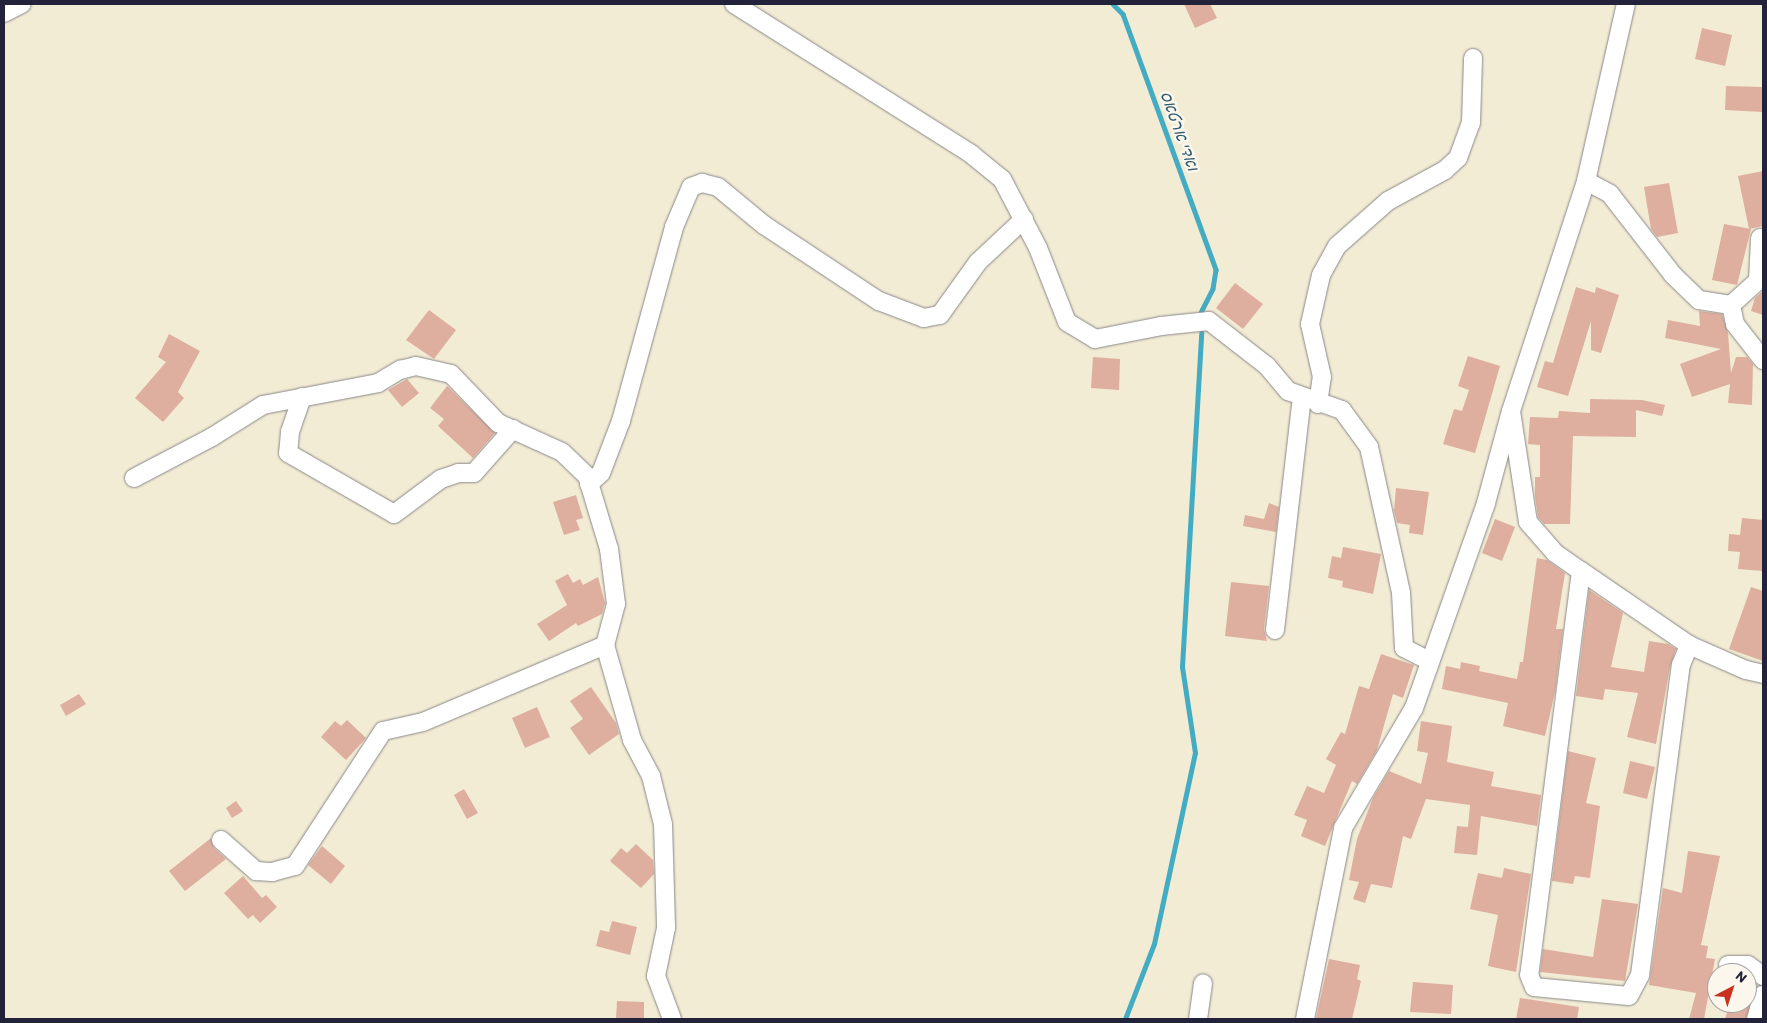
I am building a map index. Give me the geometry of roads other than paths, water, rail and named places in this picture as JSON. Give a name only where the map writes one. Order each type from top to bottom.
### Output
[{"type":"street","points":[[4,13],[22,4]]},
{"type":"street","points":[[734,4],[971,154],[1002,179],[1024,219],[1068,322],[1095,339],[1161,326],[1209,321],[1266,366],[1288,391],[1342,410],[1369,447],[1401,593],[1404,648],[1429,661]]},
{"type":"street","points":[[1305,1019],[1343,828],[1414,708],[1486,503],[1511,411],[1586,182],[1626,4]]},
{"type":"street","points":[[1275,630],[1310,400],[1322,377],[1310,324],[1321,275],[1337,246],[1388,201],[1445,170],[1458,158],[1471,123],[1473,58]]},
{"type":"street","points":[[1586,182],[1610,194],[1673,275],[1700,300],[1731,305]]},
{"type":"street","points":[[589,484],[600,473],[621,421],[674,227],[691,187],[702,183],[718,187],[764,225],[879,301],[924,318],[940,315],[978,262],[1024,219]]},
{"type":"street","points":[[1731,305],[1758,281],[1760,238]]},
{"type":"street","points":[[1731,305],[1735,324],[1763,360]]},
{"type":"street","points":[[134,478],[212,437],[263,405],[378,383],[400,370],[416,366],[451,374],[498,423],[562,452],[587,476],[609,549],[616,604],[605,645],[632,740],[651,776],[663,824],[666,928],[656,976],[672,1019]]},
{"type":"street","points":[[302,397],[290,432],[288,453],[394,514],[441,479],[458,473],[474,472],[513,429]]},
{"type":"street","points":[[1511,411],[1528,522],[1555,553],[1689,645],[1746,670],[1763,674]]},
{"type":"street","points":[[1581,571],[1529,975],[1534,987],[1629,996],[1640,975],[1681,665],[1689,645]]},
{"type":"street","points":[[221,840],[256,871],[272,872],[295,866],[383,731],[423,722],[605,645]]},
{"type":"street","points":[[1198,1019],[1204,983]]},
{"type":"street","points":[[1756,1019],[1763,995]]},
{"type":"waterway","name":"ואדי ארטאס","points":[[1113,4],[1123,14],[1216,270],[1213,289],[1202,311]]},
{"type":"waterway","points":[[1125,1019],[1154,944],[1195,753],[1182,667],[1201,334]]}]
